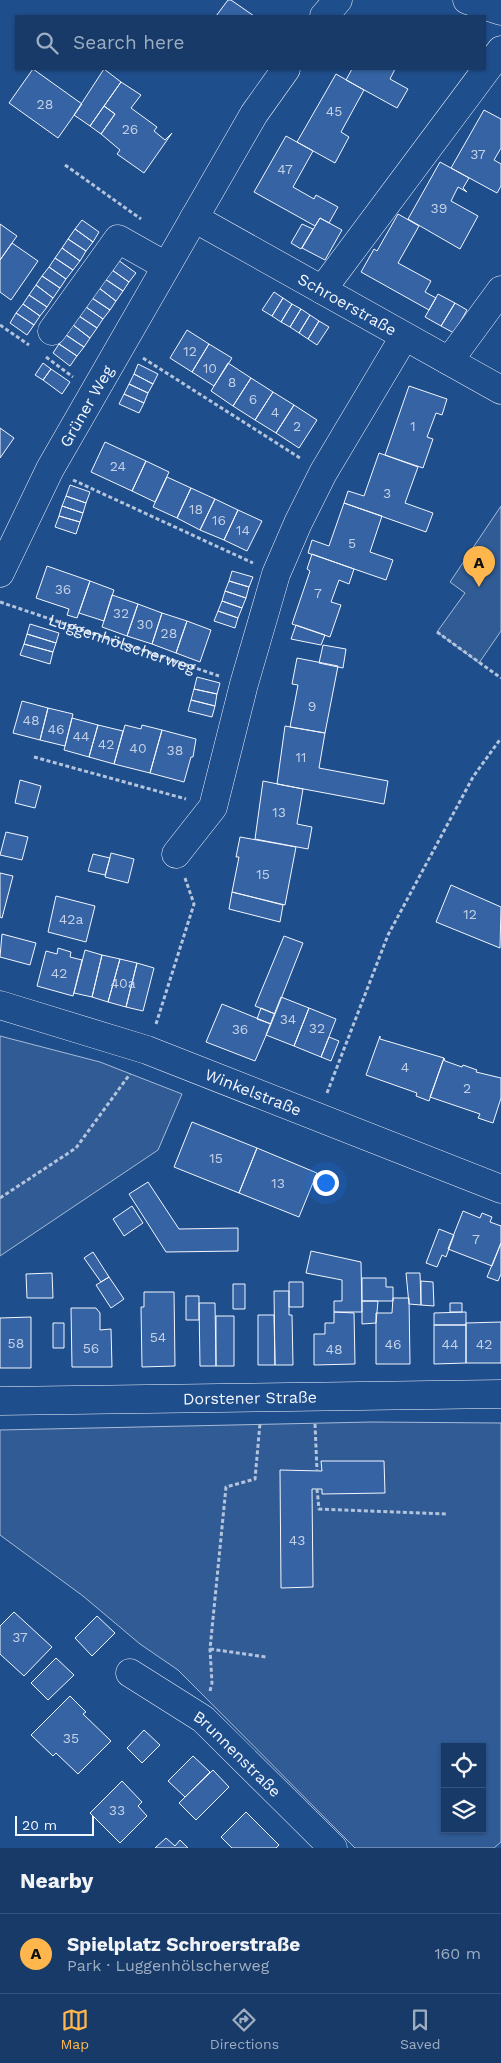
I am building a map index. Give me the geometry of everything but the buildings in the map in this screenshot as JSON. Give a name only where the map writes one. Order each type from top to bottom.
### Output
[{"type":"street","points":[[325,15],[338,0]]},
{"type":"street","points":[[467,0],[501,11]]},
{"type":"street","points":[[322,290],[501,50]]},
{"type":"street","name":"Grüner Weg","points":[[0,572],[50,469],[254,114],[285,70]]},
{"type":"street","name":"Schroerstraße","points":[[194,218],[501,390]]},
{"type":"street","points":[[52,331],[118,239],[172,256]]},
{"type":"street","points":[[449,361],[501,290]]},
{"type":"street","points":[[176,854],[213,807],[244,684],[276,574],[323,473],[404,337]]},
{"type":"street","name":"Winkelstraße","points":[[0,1005],[147,1050],[501,1189]]},
{"type":"street","name":"Dorstener Straße","points":[[0,1401],[501,1394]]},
{"type":"street","name":"Brunnenstraße","points":[[130,1673],[203,1719],[333,1848]]},
{"type":"path","points":[[65,165],[172,256]]},
{"type":"path","points":[[121,345],[323,473]]},
{"type":"path","points":[[50,469],[276,574]]},
{"type":"path","name":"Luggenhölscherweg","points":[[0,602],[244,684]]},
{"type":"path","points":[[437,632],[501,678]]},
{"type":"path","points":[[317,1118],[388,936],[473,777],[501,738]]},
{"type":"path","points":[[34,757],[213,807]]},
{"type":"path","points":[[0,1198],[76,1148],[147,1050],[194,904],[176,854]]},
{"type":"path","points":[[203,1719],[212,1683],[210,1649],[226,1487],[254,1479],[263,1398]]},
{"type":"path","points":[[313,1398],[317,1471]]},
{"type":"path","points":[[317,1489],[319,1509],[447,1514]]},
{"type":"path","points":[[210,1649],[266,1657]]},
{"type":"shaded area","points":[[501,506],[501,631],[479,663],[437,632],[465,593],[450,582]]},
{"type":"shaded area","points":[[0,1036],[100,1062],[182,1094],[158,1150],[0,1256]]},
{"type":"shaded area","points":[[372,1422],[501,1423],[501,1842],[494,1848],[355,1848],[178,1670],[140,1644],[83,1596],[0,1535],[0,1430]]},
{"type":"place","name":"Spielplatz Schroerstraße","points":[[479,587]]}]
